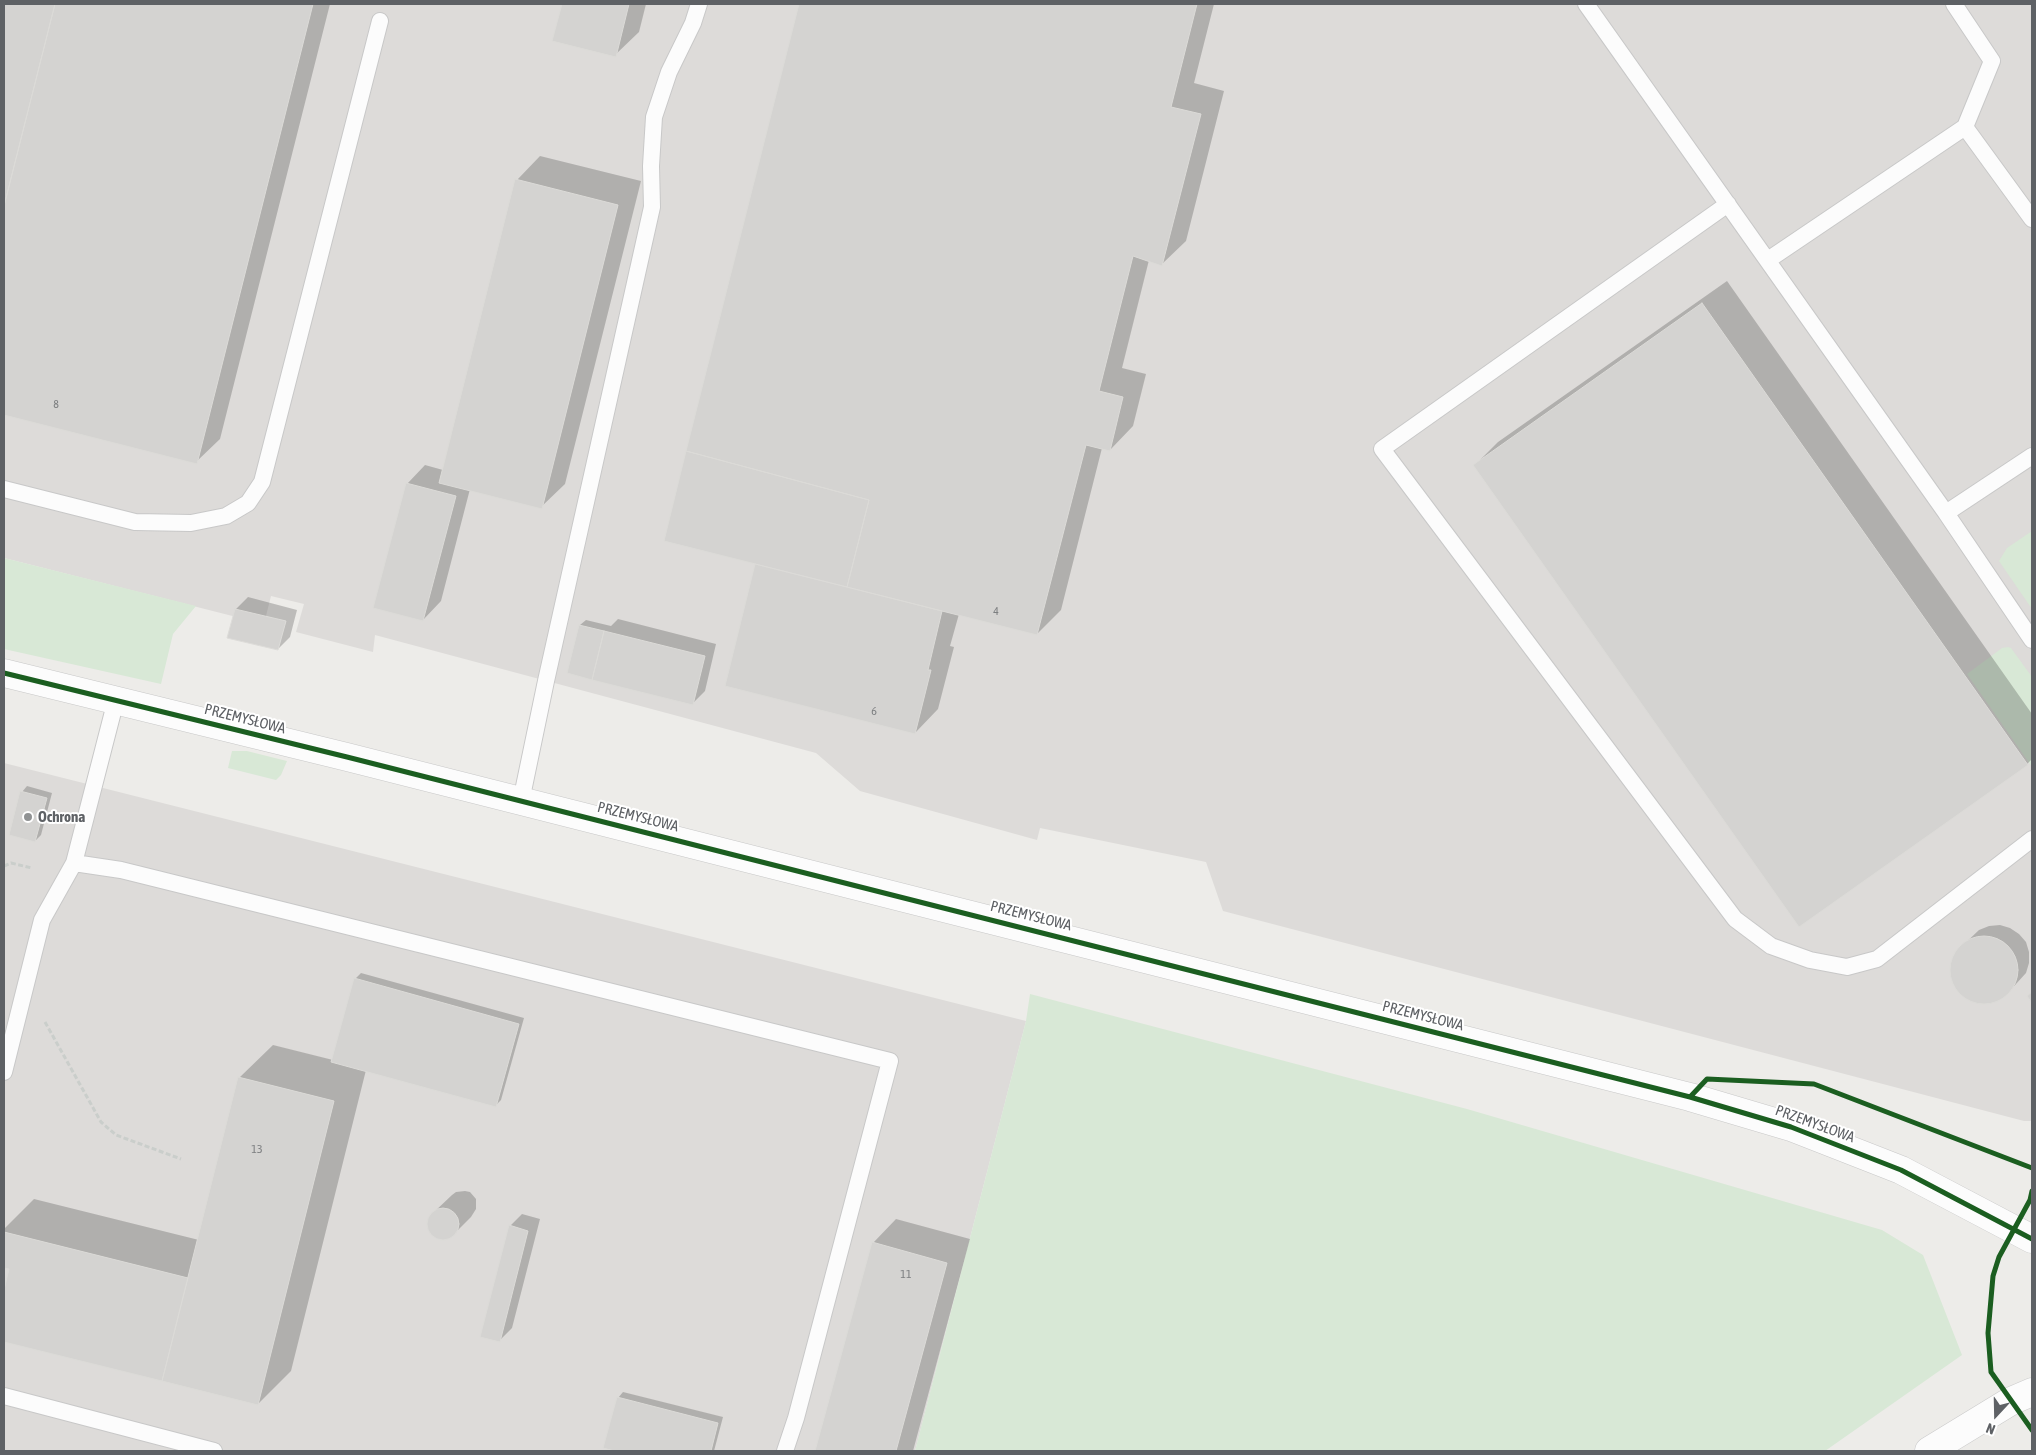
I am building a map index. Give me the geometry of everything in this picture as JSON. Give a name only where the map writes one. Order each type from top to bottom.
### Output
[{"type":"street","name":"PRZEMYSŁOWA","points":[[4,673],[521,801],[1690,1096],[1791,1127],[1901,1170],[2032,1239]]},
{"type":"street","points":[[1929,1451],[2011,1402],[2032,1392]]},
{"type":"lane","points":[[521,801],[652,207],[651,166],[654,117],[669,72],[693,23],[699,4]]},
{"type":"lane","points":[[1586,4],[1946,513],[2032,640]]},
{"type":"lane","points":[[1768,260],[1965,127],[1992,61],[1954,4]]},
{"type":"lane","points":[[4,489],[135,522],[191,523],[226,516],[248,503],[262,482],[380,21]]},
{"type":"lane","points":[[1965,127],[2032,219]]},
{"type":"lane","points":[[1728,204],[1382,449],[1734,919],[1771,946],[1810,960],[1847,967],[1876,959],[2032,839]]},
{"type":"lane","points":[[1946,513],[2032,456]]},
{"type":"lane","points":[[4,1072],[42,920],[74,863],[116,700]]},
{"type":"lane","points":[[74,863],[121,870],[890,1061],[786,1451]]},
{"type":"lane","points":[[4,1396],[214,1451]]},
{"type":"path","points":[[4,866],[11,863],[32,868]]},
{"type":"path","points":[[25,987],[101,1122],[116,1135],[181,1159]]},
{"type":"shaded area","points":[[4,4],[2032,4],[2032,1121],[2024,1121],[1223,911],[1206,862],[1040,828],[1037,840],[860,791],[816,753],[375,635],[373,652],[296,632],[304,604],[271,596],[264,624],[4,558]]},
{"type":"shaded area","points":[[4,763],[1026,1021],[915,1451],[4,1451]]},
{"type":"green space","points":[[2032,531],[2032,609],[1999,561],[2007,548]]},
{"type":"green space","points":[[4,558],[196,606],[173,634],[161,684],[4,649]]},
{"type":"green space","points":[[2002,648],[2011,648],[2032,677],[2032,767],[1967,674]]},
{"type":"green space","points":[[232,751],[247,751],[287,761],[281,775],[276,780],[228,768]]},
{"type":"green space","points":[[1030,994],[1467,1109],[1882,1230],[1923,1255],[1962,1355],[1825,1451],[915,1451],[1026,1021]]},
{"type":"building","points":[[4,4],[55,4],[4,206]]},
{"type":"building","points":[[55,4],[313,4],[197,464],[4,415],[4,206]]},
{"type":"building","points":[[562,4],[629,4],[616,57],[552,41]]},
{"type":"building","points":[[799,4],[1197,4],[1171,107],[1201,114],[1162,266],[1133,256],[1099,391],[1123,397],[1110,451],[1086,445],[1037,635],[847,587],[869,500],[686,451]]},
{"type":"building","points":[[515,179],[618,205],[542,509],[439,483]]},
{"type":"building","points":[[1702,303],[2028,765],[1799,927],[1473,465]]},
{"type":"building","points":[[686,451],[869,500],[847,587],[664,541]]},
{"type":"building","points":[[406,483],[456,496],[423,621],[373,608]]},
{"type":"building","points":[[755,564],[942,611],[928,670],[931,670],[915,734],[725,686]]},
{"type":"building","points":[[235,609],[286,621],[278,650],[227,638]]},
{"type":"building","points":[[579,625],[604,631],[592,680],[567,673]]},
{"type":"building","points":[[604,631],[705,656],[693,705],[592,680]]},
{"type":"building","name":"Ochrona","points":[[20,791],[47,798],[35,842],[9,835]]},
{"type":"building","points":[[1984,936],[1997,939],[2008,946],[2015,957],[2018,970],[2015,983],[2008,994],[1997,1001],[1984,1004],[1971,1001],[1960,994],[1953,983],[1950,970],[1953,957],[1960,946],[1971,939]]},
{"type":"building","points":[[354,978],[519,1024],[496,1107],[331,1062]]},
{"type":"building","points":[[2032,992],[2032,1003],[2027,996]]},
{"type":"building","points":[[238,1077],[334,1101],[258,1405],[162,1381]]},
{"type":"building","points":[[443,1208],[449,1209],[454,1213],[458,1218],[458,1230],[454,1235],[449,1239],[443,1240],[437,1239],[432,1235],[428,1230],[427,1224],[428,1218],[432,1213],[437,1209]]},
{"type":"building","points":[[509,1225],[528,1231],[500,1342],[480,1337]]},
{"type":"building","points":[[4,1232],[188,1278],[162,1381],[4,1342],[4,1290],[9,1269],[4,1268]]},
{"type":"building","points":[[872,1242],[947,1263],[896,1451],[815,1451]]},
{"type":"building","points":[[617,1397],[718,1423],[711,1451],[615,1451],[603,1448]]},
{"type":"cycle path","points":[[4,673],[347,757],[1690,1097],[1791,1127],[1901,1170],[2032,1239]]},
{"type":"cycle path","points":[[1690,1097],[1707,1079],[1814,1084],[2032,1168]]},
{"type":"cycle path","points":[[2032,1191],[2030,1200],[1999,1257],[1993,1276],[1988,1333],[1991,1372],[2032,1430]]},
{"type":"place","name":"Ochrona","points":[[28,817]]}]
